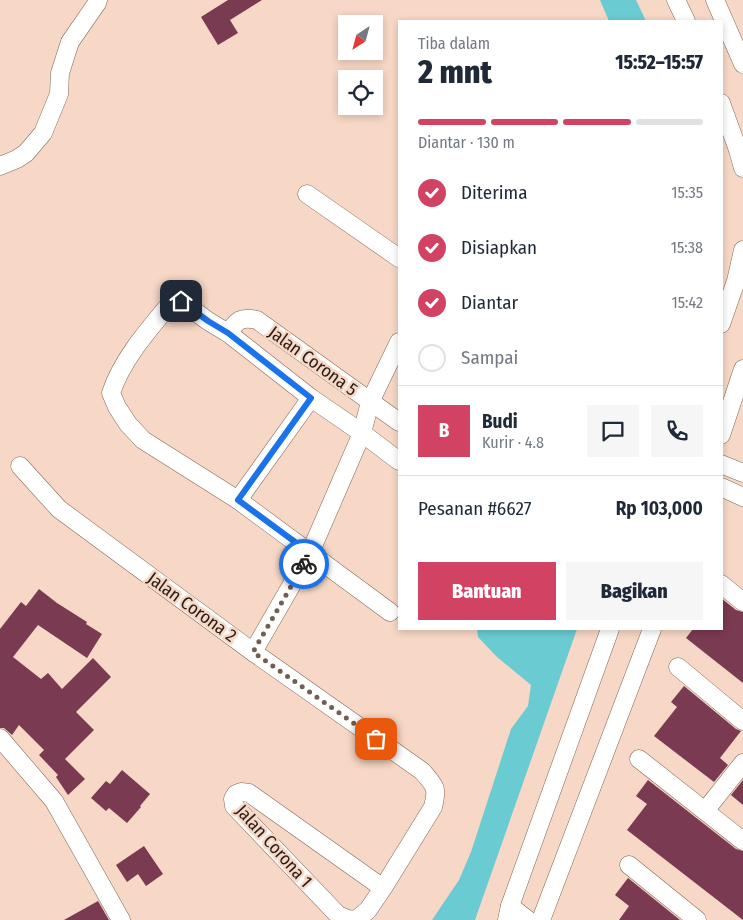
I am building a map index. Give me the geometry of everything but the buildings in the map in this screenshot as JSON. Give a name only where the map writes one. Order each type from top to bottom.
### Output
[{"type":"street","points":[[0,166],[26,153],[43,133],[59,94],[60,73],[70,42],[98,0]]},
{"type":"street","points":[[676,0],[686,20]]},
{"type":"street","points":[[715,0],[743,64]]},
{"type":"street","points":[[723,109],[743,168]]},
{"type":"street","points":[[307,194],[398,257]]},
{"type":"street","points":[[723,318],[736,281],[743,250]]},
{"type":"street","name":"Jalan Corona 5","points":[[238,500],[143,440],[128,424],[111,393],[118,373],[138,344],[175,298],[228,333],[311,398],[398,460]]},
{"type":"street","name":"Jalan Corona 5","points":[[228,333],[237,321],[243,318],[257,320],[398,421]]},
{"type":"street","points":[[253,652],[310,553],[362,433],[370,402],[398,344]]},
{"type":"street","points":[[723,430],[743,369]]},
{"type":"street","points":[[311,398],[238,500],[390,612]]},
{"type":"street","points":[[723,465],[743,472]]},
{"type":"street","name":"Jalan Corona 2","points":[[20,466],[59,508],[253,652],[422,771],[434,785],[436,794],[433,807],[383,888]]},
{"type":"street","points":[[723,488],[743,497]]},
{"type":"street","points":[[723,586],[743,602]]},
{"type":"street","points":[[528,920],[509,913],[610,630]]},
{"type":"street","points":[[541,920],[652,630]]},
{"type":"street","points":[[678,667],[743,721]]},
{"type":"street","points":[[0,738],[54,801],[121,920]]},
{"type":"street","points":[[639,759],[743,841]]},
{"type":"street","points":[[705,811],[743,762]]},
{"type":"street","name":"Jalan Corona 1","points":[[241,792],[249,793],[383,888],[368,910],[356,920],[338,915],[234,806],[233,799],[236,794],[241,792]]},
{"type":"street","points":[[629,865],[698,920]]},
{"type":"water","points":[[600,0],[636,0],[646,20],[609,20]]},
{"type":"water","points":[[477,630],[577,630],[475,920],[432,920],[459,880],[471,852],[511,729],[528,706],[531,685],[497,657],[478,637]]},
{"type":"way so far","points":[[304,564],[253,652],[376,739]]},
{"type":"route","points":[[181,301],[228,333],[311,398],[238,500],[310,553],[304,564]]}]
